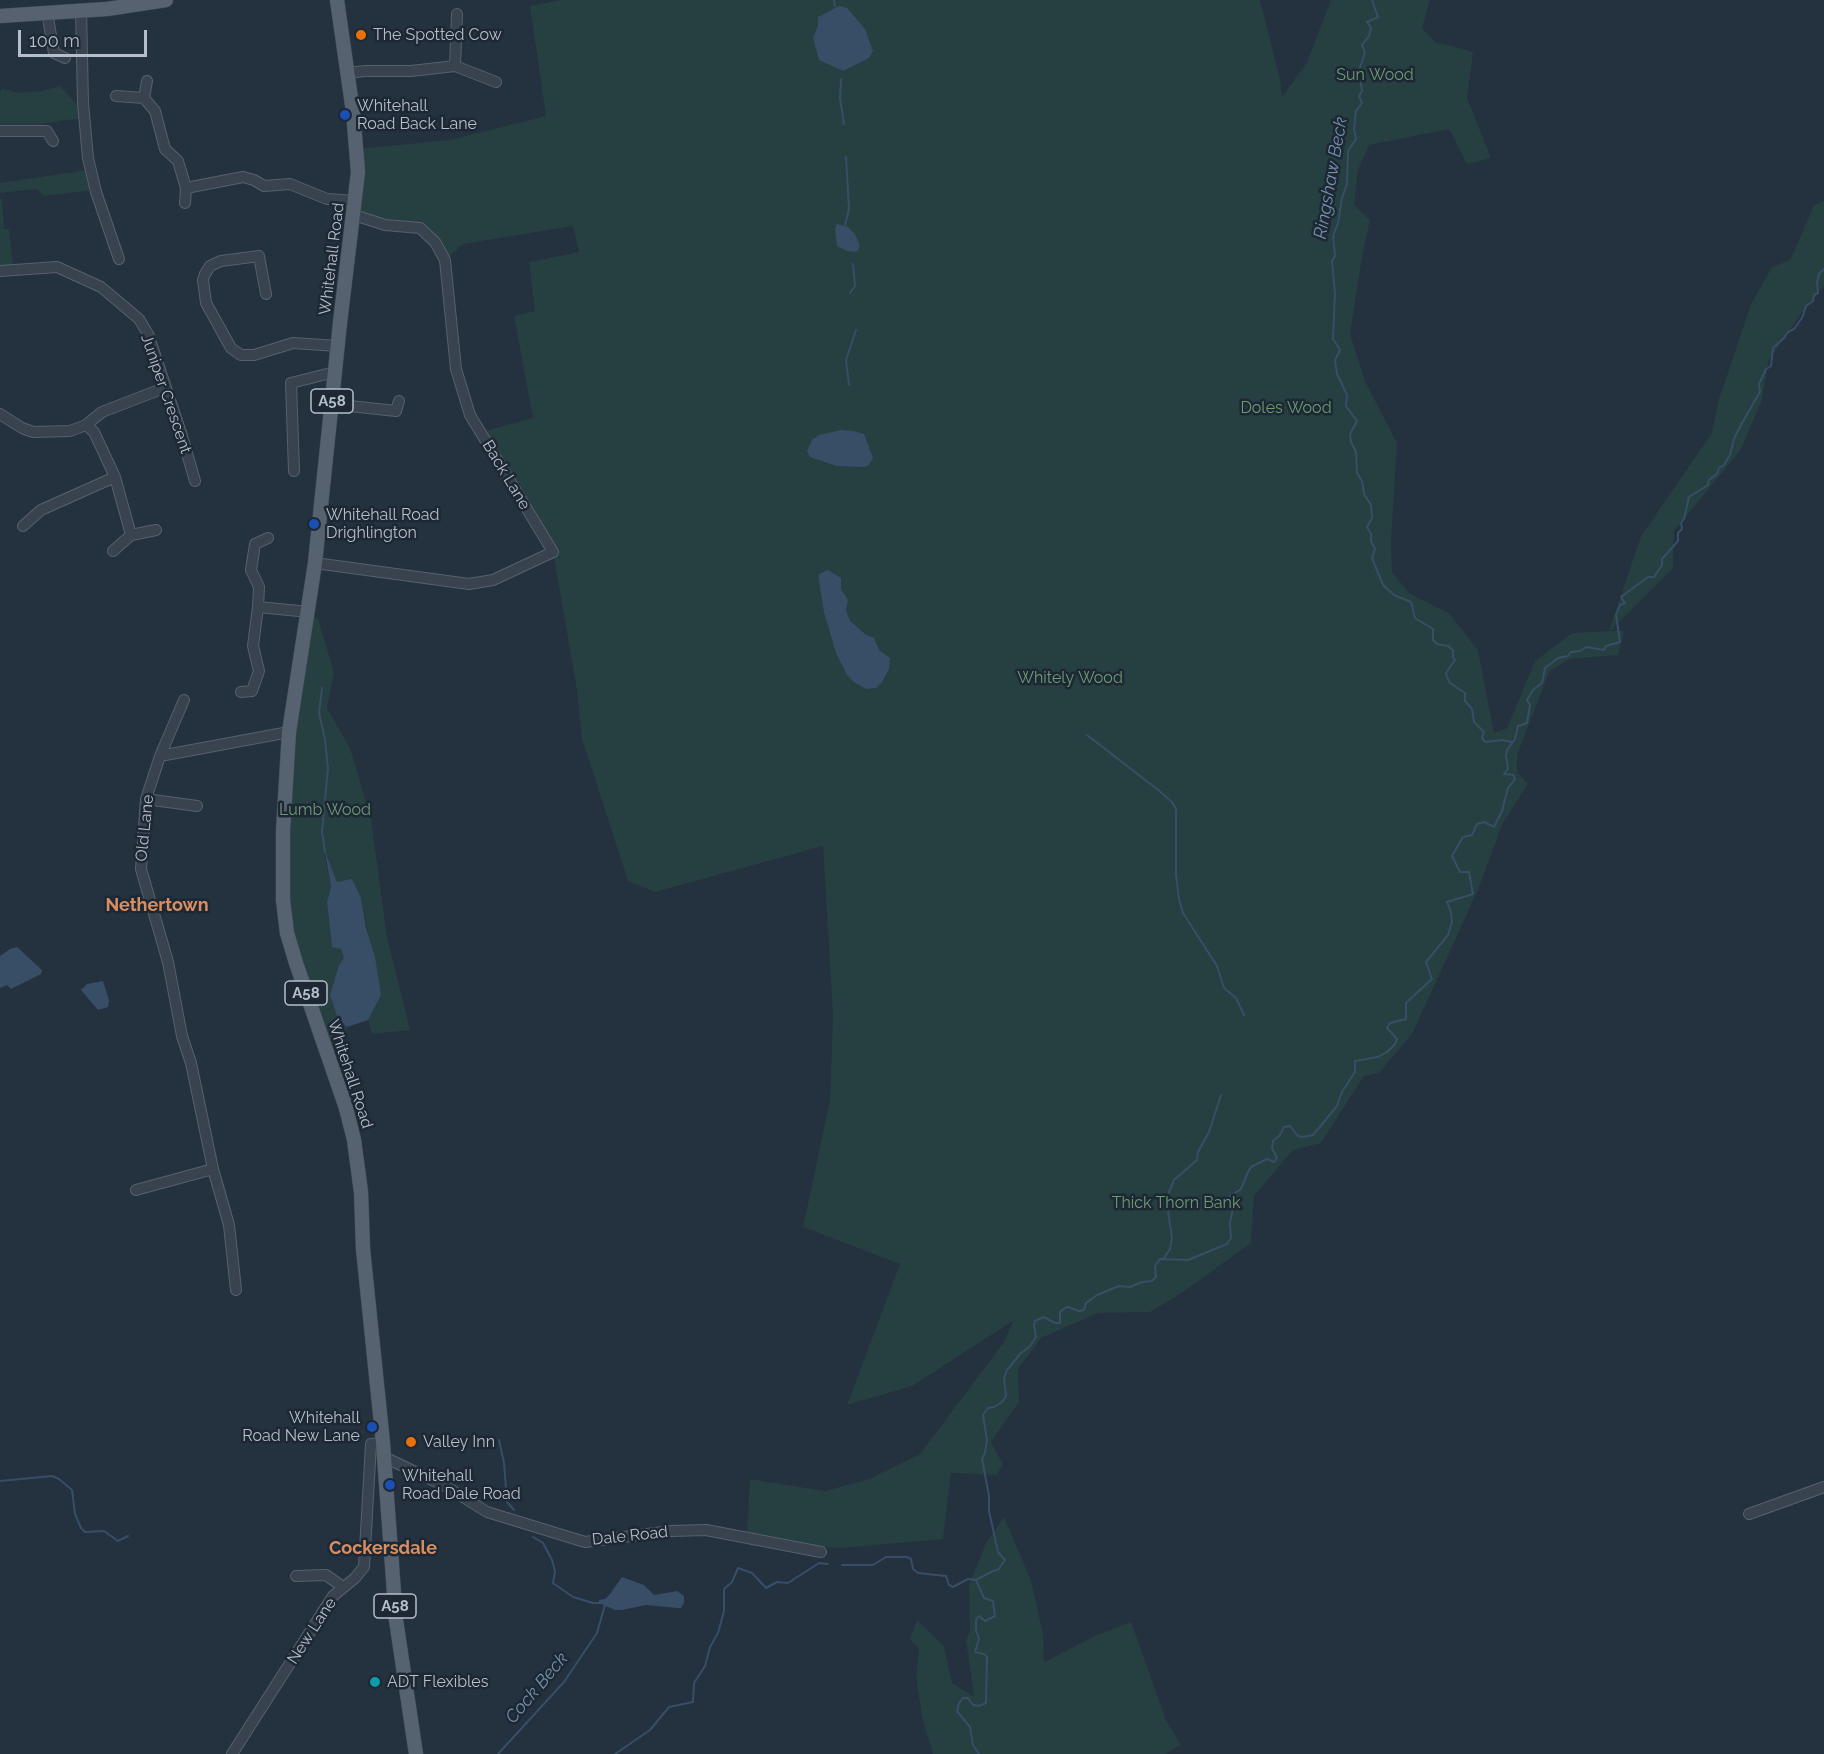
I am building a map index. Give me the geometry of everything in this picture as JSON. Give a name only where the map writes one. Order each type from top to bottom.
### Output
[{"type":"main road","points":[[0,16],[107,9],[166,0]]},
{"type":"main road","points":[[337,0],[347,73]]},
{"type":"main road","name":"Whitehall Road","points":[[347,73],[357,149],[355,208],[309,612],[290,732],[283,831],[283,900],[296,963],[346,1108],[354,1140],[361,1192],[363,1249],[383,1450],[396,1620],[416,1754]]},
{"type":"street","points":[[81,9],[83,103],[88,158],[96,192],[119,259]]},
{"type":"street","points":[[47,12],[54,53],[65,58]]},
{"type":"street","points":[[455,66],[457,14]]},
{"type":"street","points":[[347,73],[365,70],[411,71],[455,66],[496,82]]},
{"type":"street","points":[[147,81],[144,98],[154,111],[165,149],[178,161],[186,188],[185,203]]},
{"type":"street","points":[[116,96],[144,98]]},
{"type":"street","points":[[0,131],[47,131],[53,141]]},
{"type":"street","points":[[186,188],[243,177],[264,186],[290,184],[355,208]]},
{"type":"street","name":"Back Lane","points":[[315,563],[469,584],[493,580],[553,552],[470,415],[456,369],[446,260],[435,242],[420,228],[385,225],[355,208]]},
{"type":"street","points":[[266,294],[259,256],[210,266],[202,280],[206,303],[231,348],[241,355],[254,355],[293,343],[338,346]]},
{"type":"street","name":"Juniper Crescent","points":[[0,271],[57,267],[101,287],[139,319],[148,334],[195,481]]},
{"type":"street","points":[[294,471],[291,383],[335,372]]},
{"type":"street","points":[[0,414],[33,432],[70,431],[86,425],[102,412],[164,388]]},
{"type":"street","points":[[331,404],[397,410]]},
{"type":"street","points":[[86,425],[94,432],[115,477],[131,535]]},
{"type":"street","points":[[23,526],[41,510],[115,477]]},
{"type":"street","points":[[113,551],[131,535],[156,530]]},
{"type":"street","points":[[241,692],[252,691],[260,671],[253,646],[259,587],[251,570],[255,544],[268,538]]},
{"type":"street","points":[[258,607],[309,612]]},
{"type":"street","name":"Old Lane","points":[[184,699],[160,756],[146,799],[141,869],[168,962],[182,1036],[213,1169],[229,1225],[236,1290]]},
{"type":"street","points":[[160,756],[290,732]]},
{"type":"street","points":[[146,799],[197,806]]},
{"type":"street","points":[[136,1190],[213,1169]]},
{"type":"street","name":"New Lane","points":[[232,1754],[333,1596],[355,1578],[364,1567],[371,1444],[383,1450]]},
{"type":"street","name":"Dale Road","points":[[383,1450],[488,1512],[585,1542],[706,1530],[821,1552]]},
{"type":"street","points":[[1749,1514],[1824,1487]]},
{"type":"street","points":[[296,1576],[326,1575],[343,1587]]},
{"type":"green space","points":[[561,0],[1260,0],[1280,79],[1282,97],[1307,62],[1331,0],[1430,0],[1422,28],[1435,42],[1473,52],[1467,98],[1491,158],[1467,164],[1449,129],[1369,145],[1358,170],[1354,205],[1370,220],[1350,334],[1365,381],[1397,443],[1391,543],[1392,572],[1410,594],[1449,613],[1478,650],[1494,733],[1507,728],[1535,661],[1572,633],[1609,631],[1641,536],[1712,433],[1718,402],[1751,304],[1772,267],[1790,260],[1814,205],[1824,201],[1824,286],[1807,305],[1769,360],[1761,403],[1740,451],[1674,531],[1673,568],[1610,631],[1624,631],[1618,655],[1569,659],[1549,672],[1517,755],[1517,772],[1528,784],[1502,825],[1478,890],[1412,1034],[1379,1073],[1364,1076],[1321,1143],[1293,1150],[1254,1196],[1251,1243],[1183,1292],[1150,1312],[1098,1313],[1041,1338],[1018,1369],[1019,1402],[991,1442],[1003,1464],[997,1475],[951,1473],[943,1539],[843,1548],[822,1547],[747,1535],[750,1479],[825,1491],[869,1479],[920,1454],[1004,1342],[1013,1321],[912,1386],[847,1405],[900,1264],[803,1227],[830,1100],[833,1016],[823,846],[655,892],[628,881],[582,739],[577,690],[553,552],[485,431],[533,418],[514,316],[535,311],[529,262],[579,252],[573,226],[463,244],[445,260],[421,228],[354,215],[357,149],[449,140],[546,116],[530,6]]},
{"type":"green space","points":[[60,86],[81,109],[82,118],[39,124],[0,124],[2,88],[18,93],[42,91]]},
{"type":"green space","points":[[87,170],[93,190],[44,196],[36,189],[0,193],[0,183]]},
{"type":"green space","points":[[2,198],[4,229],[9,229],[13,265],[0,267],[0,199]]},
{"type":"green space","name":"Lumb Wood","points":[[309,612],[318,619],[334,672],[327,708],[350,748],[371,819],[387,937],[410,1030],[372,1034],[368,1020],[380,995],[361,898],[337,882],[324,852],[331,887],[327,902],[332,946],[341,949],[344,958],[339,965],[330,995],[338,1019],[347,1027],[345,1040],[327,1054],[287,933],[283,831]]},
{"type":"green space","points":[[1004,1517],[1031,1580],[1043,1634],[1044,1662],[1099,1634],[1131,1622],[1166,1720],[1181,1745],[1166,1754],[933,1754],[922,1717],[916,1676],[919,1649],[910,1639],[917,1620],[944,1646],[952,1683],[974,1697],[966,1640],[970,1631],[969,1585],[986,1543]]},
{"type":"water","points":[[839,6],[847,8],[865,29],[873,51],[869,58],[843,71],[819,60],[813,38],[818,26],[818,17]]},
{"type":"water","points":[[837,224],[848,227],[855,234],[860,246],[858,250],[847,251],[837,246],[835,229]]},
{"type":"water","points":[[841,430],[864,434],[873,458],[869,465],[864,467],[837,466],[810,457],[807,451],[812,440],[819,435]]},
{"type":"water","points":[[828,570],[841,578],[841,589],[848,600],[846,610],[850,621],[865,634],[874,638],[879,650],[890,658],[889,669],[876,688],[866,689],[854,682],[847,675],[836,653],[824,612],[819,580],[819,574]]},
{"type":"water","points":[[325,852],[337,882],[352,879],[361,898],[381,995],[368,1020],[347,1027],[338,1019],[330,995],[339,965],[344,958],[341,949],[332,947],[327,902],[331,887]]},
{"type":"water","points":[[17,947],[42,970],[41,974],[11,989],[7,985],[0,988],[0,956]]},
{"type":"water","points":[[103,981],[109,1000],[108,1007],[98,1010],[81,990],[87,984]]},
{"type":"water","points":[[622,1577],[644,1585],[654,1595],[677,1591],[684,1596],[684,1603],[681,1608],[646,1605],[615,1610],[599,1603],[599,1600],[605,1599],[610,1594]]},
{"type":"waterway","points":[[834,0],[835,6]]},
{"type":"waterway","name":"Ringshaw Beck","points":[[1372,0],[1378,17],[1367,22],[1371,28],[1369,36],[1362,45],[1365,53],[1359,70],[1362,91],[1359,96],[1362,103],[1356,111],[1354,129],[1356,139],[1348,151],[1347,184],[1333,236],[1335,256],[1332,261],[1335,293],[1333,339],[1340,350],[1335,360],[1337,374],[1347,395],[1346,406],[1357,421],[1350,434],[1351,442],[1356,452],[1357,473],[1362,481],[1364,494],[1371,505],[1372,518],[1367,527],[1375,549],[1372,558],[1383,585],[1394,595],[1411,602],[1415,618],[1433,629],[1433,640],[1453,650],[1455,660],[1446,673],[1447,677],[1450,683],[1465,693],[1465,701],[1472,709],[1474,722],[1484,732],[1482,738],[1485,742],[1503,740],[1511,742]]},
{"type":"waterway","points":[[841,79],[840,98],[844,124]]},
{"type":"waterway","points":[[845,225],[849,209],[846,157]]},
{"type":"waterway","points":[[850,293],[855,286],[853,264]]},
{"type":"waterway","name":"Ringshaw Beck","points":[[976,1580],[998,1570],[1005,1560],[998,1552],[989,1511],[989,1496],[982,1459],[987,1440],[983,1415],[988,1408],[1002,1402],[1006,1396],[1004,1378],[1007,1370],[1036,1337],[1035,1321],[1044,1317],[1060,1323],[1060,1312],[1065,1308],[1084,1310],[1086,1303],[1097,1295],[1119,1286],[1130,1287],[1152,1281],[1156,1277],[1155,1266],[1160,1259],[1188,1260],[1227,1244],[1231,1238],[1230,1222],[1233,1209],[1229,1197],[1241,1189],[1251,1167],[1267,1159],[1274,1162],[1277,1158],[1272,1148],[1273,1141],[1284,1127],[1290,1126],[1298,1136],[1313,1135],[1337,1106],[1342,1092],[1355,1072],[1355,1061],[1378,1057],[1395,1044],[1397,1039],[1387,1028],[1390,1023],[1406,1019],[1406,1003],[1432,979],[1426,962],[1448,935],[1452,922],[1447,902],[1473,894],[1469,872],[1460,872],[1452,856],[1463,837],[1472,835],[1477,824],[1484,822],[1494,827],[1502,811],[1508,788],[1515,779],[1513,775],[1504,774],[1508,769],[1507,750],[1515,739],[1518,726],[1527,723],[1530,705],[1527,700],[1533,690],[1542,683],[1545,668],[1558,658],[1586,647],[1604,650],[1606,646],[1620,642],[1616,615],[1620,605],[1625,603],[1621,597],[1648,577],[1654,577],[1662,565],[1662,559],[1678,541],[1678,533],[1682,529],[1681,523],[1689,497],[1708,485],[1709,480],[1717,474],[1730,455],[1734,439],[1760,392],[1759,384],[1766,369],[1771,366],[1773,348],[1788,332],[1794,329],[1802,318],[1806,306],[1813,301],[1814,295],[1818,293],[1819,274],[1824,269]]},
{"type":"waterway","points":[[849,385],[846,360],[856,330]]},
{"type":"waterway","points":[[322,688],[319,713],[328,768],[322,832],[325,852]]},
{"type":"waterway","points":[[1087,735],[1157,789],[1172,802],[1176,809],[1176,875],[1183,913],[1217,966],[1224,988],[1236,998],[1244,1015]]},
{"type":"waterway","points":[[1164,1258],[1170,1249],[1172,1238],[1168,1211],[1165,1208],[1169,1204],[1167,1199],[1169,1192],[1174,1180],[1197,1160],[1198,1152],[1209,1132],[1221,1095]]},
{"type":"waterway","name":"Cock Beck","points":[[499,1440],[504,1463],[507,1502],[514,1510]]},
{"type":"waterway","points":[[0,1481],[52,1476],[59,1479],[72,1490],[75,1514],[85,1532],[104,1531],[118,1541],[128,1536]]},
{"type":"waterway","name":"Cock Beck","points":[[533,1537],[543,1543],[552,1560],[555,1571],[553,1583],[573,1597],[593,1603],[602,1603]]},
{"type":"waterway","name":"Cock Beck","points":[[842,1565],[873,1565],[886,1557],[907,1557],[911,1559],[913,1569],[918,1573],[946,1576],[949,1585],[953,1587],[968,1579],[976,1580]]},
{"type":"waterway","name":"Cock Beck","points":[[615,1754],[650,1730],[669,1707],[693,1702],[694,1683],[705,1666],[710,1647],[718,1633],[724,1611],[724,1589],[732,1582],[738,1568],[752,1573],[766,1588],[777,1582],[788,1583],[819,1563],[828,1564]]},
{"type":"waterway","points":[[976,1580],[984,1598],[993,1601],[995,1616],[985,1621],[979,1616],[976,1620],[979,1639],[975,1652],[987,1657],[986,1703],[979,1706],[973,1705],[968,1698],[963,1698],[957,1711],[970,1727],[973,1745],[979,1754]]},
{"type":"waterway","name":"Cock Beck","points":[[498,1754],[564,1682],[597,1633],[605,1605]]},
{"type":"place","name":"The Spotted Cow","points":[[361,35]]},
{"type":"place","name":"Whitehall Road Back Lane","points":[[345,115]]},
{"type":"place","name":"Whitehall Road Drighlington","points":[[314,524]]},
{"type":"place","name":"Whitehall Road New Lane","points":[[372,1427]]},
{"type":"place","name":"Valley Inn","points":[[411,1442]]},
{"type":"place","name":"Whitehall Road Dale Road","points":[[390,1485]]},
{"type":"place","name":"ADT Flexibles","points":[[375,1682]]},
{"type":"district","name":"Nethertown","points":[[157,906]]},
{"type":"district","name":"Cockersdale","points":[[383,1549]]},
{"type":"park label","name":"Sun Wood","points":[[1375,75]]},
{"type":"park label","name":"Doles Wood","points":[[1286,408]]},
{"type":"park label","name":"Whitely Wood","points":[[1070,678]]},
{"type":"park label","name":"Thick Thorn Bank","points":[[1176,1203]]}]
